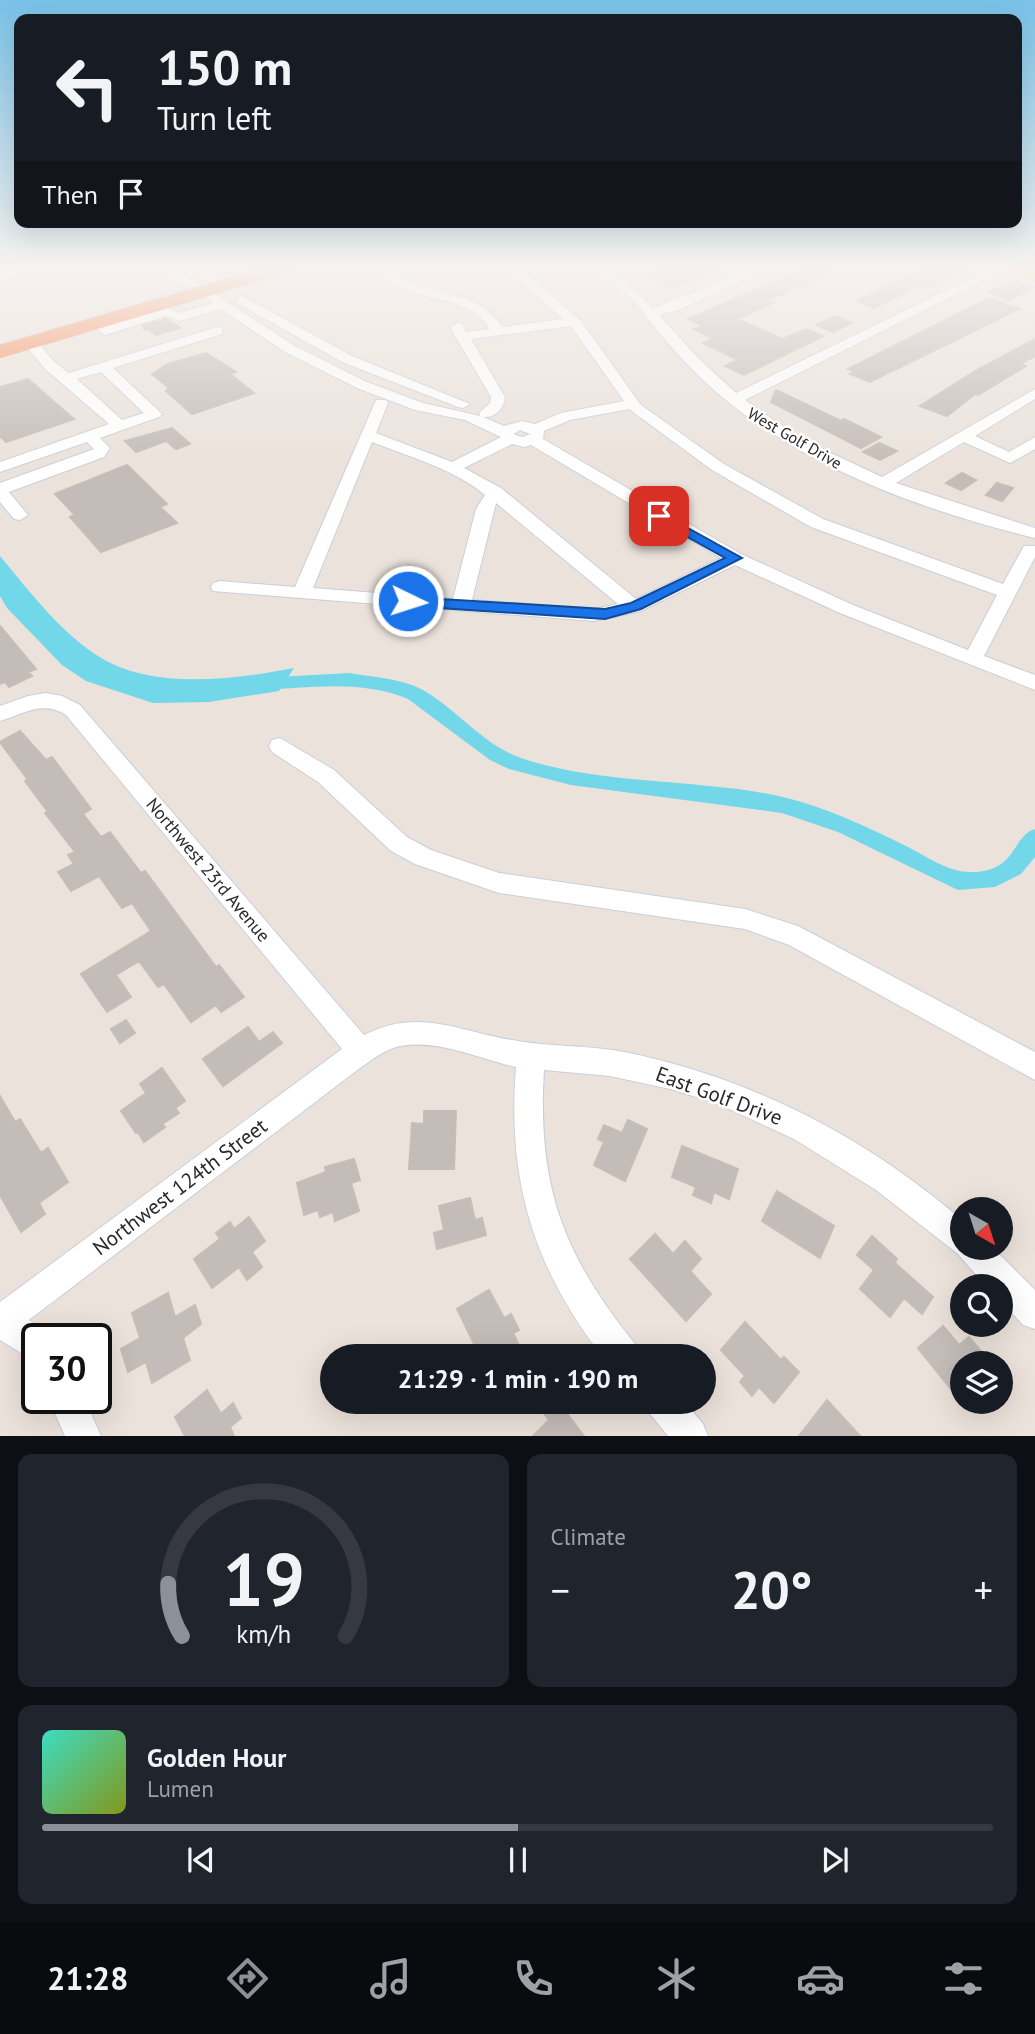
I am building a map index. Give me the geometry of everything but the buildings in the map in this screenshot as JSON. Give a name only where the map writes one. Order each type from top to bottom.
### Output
[{"type":"highway","points":[[0,340],[19,335]]},
{"type":"highway","points":[[0,352],[36,348],[76,335]]},
{"type":"street","points":[[61,373],[103,366],[204,335]]},
{"type":"street","points":[[275,335],[302,355],[356,381],[414,405],[476,418],[511,433]]},
{"type":"street","points":[[302,335],[428,397],[444,410]]},
{"type":"street","points":[[462,335],[498,397],[497,405],[486,413]]},
{"type":"street","points":[[583,335],[633,404],[718,467],[807,519],[1007,592]]},
{"type":"street","name":"West Golf Drive","points":[[669,335],[698,368],[734,400],[804,447],[884,483],[1032,541]]},
{"type":"street","points":[[734,400],[866,335]]},
{"type":"street","points":[[302,355],[323,347]]},
{"type":"street","points":[[36,348],[120,426]]},
{"type":"street","points":[[0,467],[154,414],[103,366]]},
{"type":"street","points":[[356,381],[367,381],[486,413],[524,442],[566,416],[633,404]]},
{"type":"street","points":[[884,483],[1035,393]]},
{"type":"street","points":[[302,593],[381,402]]},
{"type":"street","points":[[453,468],[511,433]]},
{"type":"street","points":[[534,434],[649,510],[736,558],[862,615],[1035,684]]},
{"type":"street","points":[[367,435],[453,468],[495,492],[634,607]]},
{"type":"street","points":[[20,514],[0,491],[98,454],[102,448],[89,436]]},
{"type":"street","points":[[963,436],[1010,458],[1035,442]]},
{"type":"street","points":[[461,605],[484,509],[495,492]]},
{"type":"street","points":[[972,659],[1032,541]]},
{"type":"street","points":[[220,587],[594,615],[634,607],[736,558]]},
{"type":"street","name":"Northwest 23rd Avenue","points":[[0,714],[25,703],[48,699],[73,710],[361,1052]]},
{"type":"street","points":[[280,746],[326,776],[399,844],[413,853],[499,883],[745,919],[767,925],[798,937],[1035,1066]]},
{"type":"street","name":"East Golf Drive","points":[[361,1052],[381,1041],[408,1034],[431,1035],[531,1056],[609,1063],[663,1074],[760,1107],[845,1151],[922,1204],[950,1229]]},
{"type":"street","name":"Northwest 124th Street","points":[[0,1321],[361,1052]]},
{"type":"street","points":[[531,1056],[527,1094],[529,1159],[543,1222],[577,1296],[614,1344]]},
{"type":"street","points":[[983,1260],[1035,1313]]},
{"type":"street","points":[[0,1321],[21,1335]]},
{"type":"street","points":[[73,1414],[84,1436]]},
{"type":"street","points":[[672,1414],[691,1436]]},
{"type":"water","points":[[0,556],[47,612],[74,638],[103,659],[124,669],[147,675],[197,679],[247,676],[294,668],[279,691],[209,702],[153,703],[86,681],[62,665],[7,608],[0,596]]},
{"type":"waterway","points":[[260,684],[349,679],[398,687],[415,694],[497,755],[516,764],[571,777],[783,805],[845,826],[958,881],[984,881],[1005,874],[1021,859],[1035,837]]},
{"type":"route","points":[[408,601],[605,614],[636,606],[736,558],[659,516]]}]
